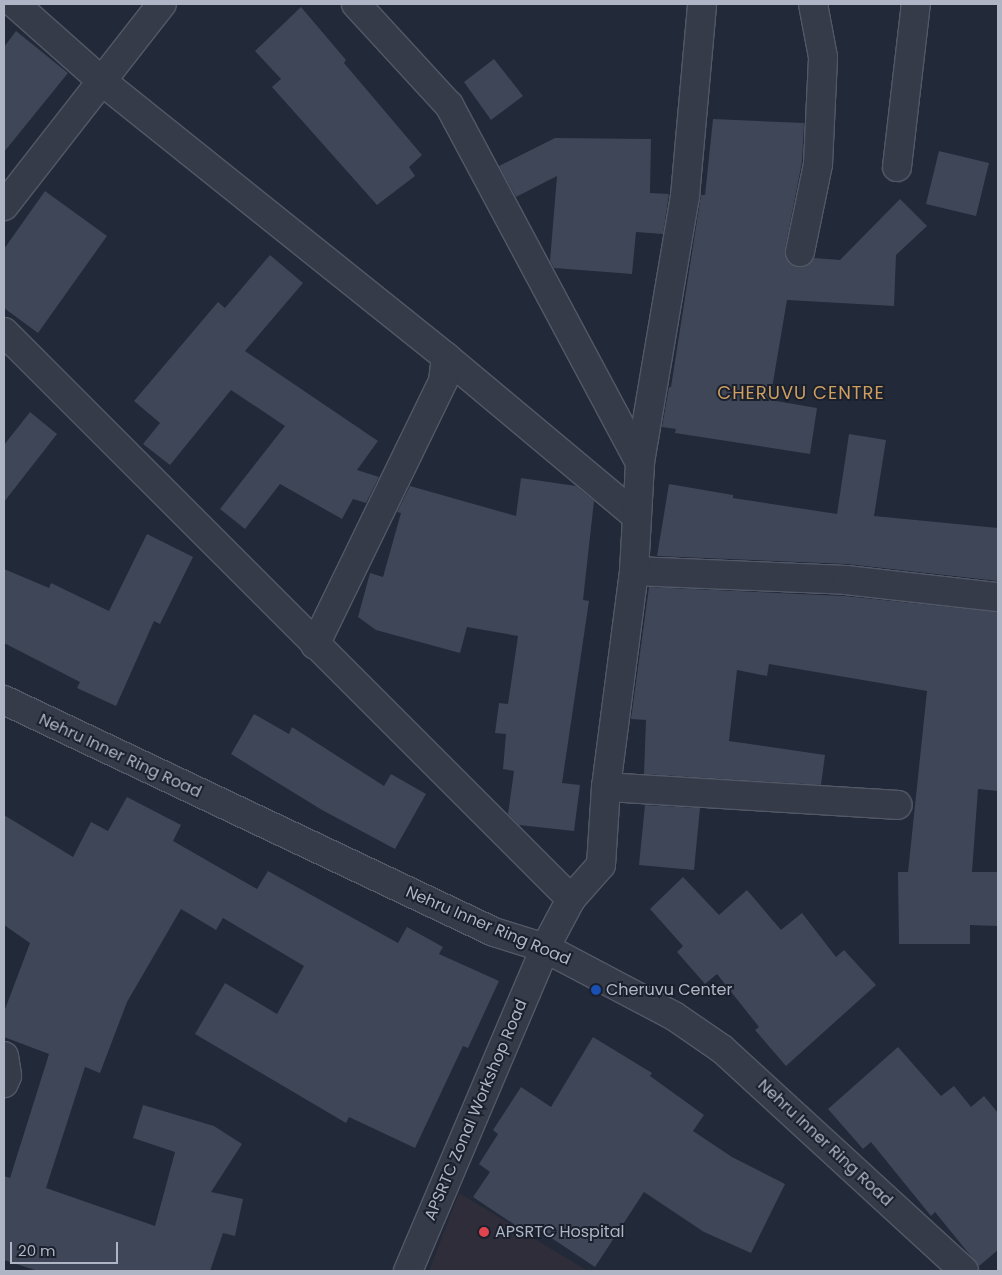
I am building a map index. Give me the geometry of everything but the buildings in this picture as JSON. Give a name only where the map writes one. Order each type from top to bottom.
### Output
[{"type":"street","points":[[15,4],[103,82],[446,357],[636,516]]},
{"type":"street","points":[[4,206],[103,82],[162,4]]},
{"type":"street","points":[[356,4],[449,105],[640,462]]},
{"type":"street","name":"APSRTC Zonal Workshop Road","points":[[408,1271],[545,948],[571,899],[602,865],[606,787],[634,571],[640,462],[685,196],[702,4]]},
{"type":"street","points":[[800,252],[818,164],[823,57],[813,4]]},
{"type":"street","points":[[897,167],[916,4]]},
{"type":"street","points":[[4,332],[571,899]]},
{"type":"street","points":[[315,645],[443,381],[446,357]]},
{"type":"street","points":[[634,571],[846,580],[998,597]]},
{"type":"street","name":"Nehru Inner Ring Road","points":[[4,700],[494,932],[545,948],[674,1016],[722,1049],[964,1271]]},
{"type":"street","points":[[606,787],[897,805]]},
{"type":"street","points":[[4,1056],[7,1076],[4,1083]]},
{"type":"shaded area","name":"APSRTC Hospital","points":[[459,1193],[588,1271],[429,1271]]},
{"type":"place","name":"Cheruvu Center","points":[[596,990]]},
{"type":"place","name":"APSRTC Hospital","points":[[484,1232]]},
{"type":"district","name":"CHERUVU CENTRE","points":[[801,393]]}]
